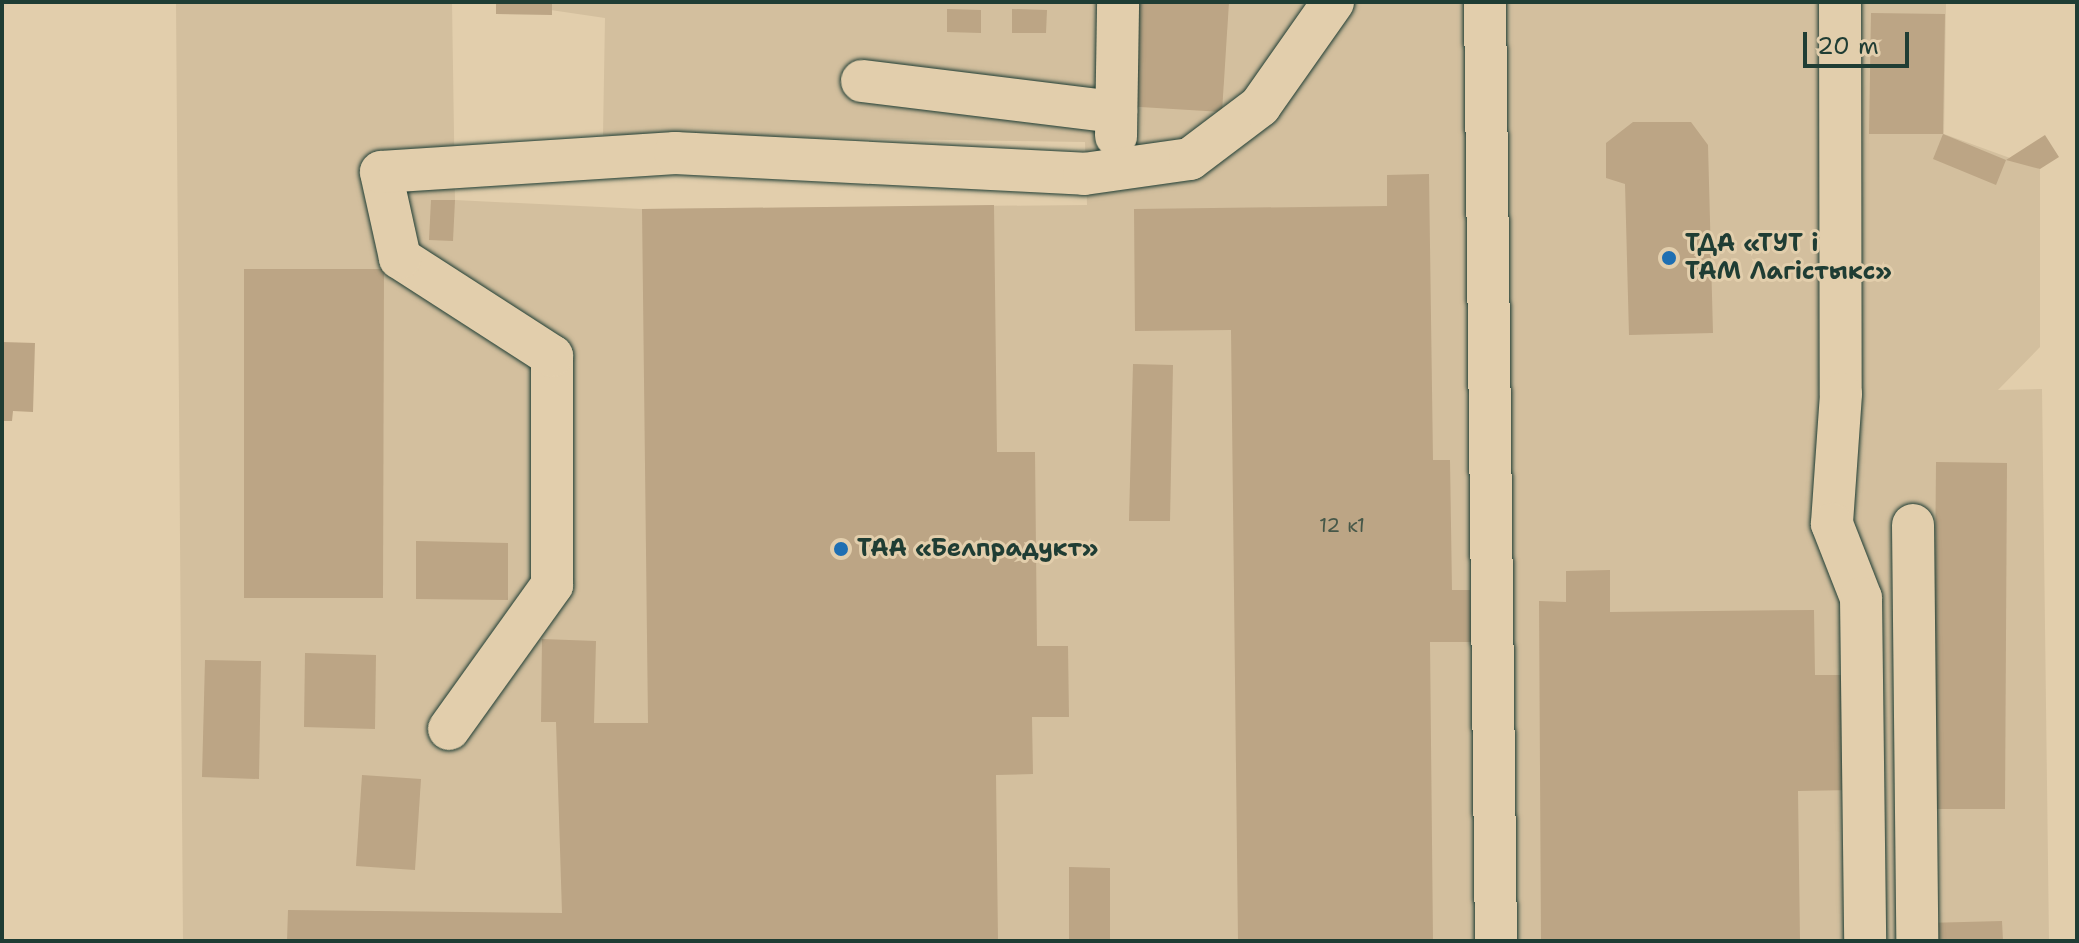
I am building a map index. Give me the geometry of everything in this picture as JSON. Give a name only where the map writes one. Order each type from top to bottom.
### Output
[{"type":"lane","points":[[1115,169],[1118,2]]},
{"type":"lane","points":[[449,729],[552,585],[552,356],[400,258],[381,172],[675,153],[1084,174],[1190,159],[1260,106],[1333,2]]},
{"type":"lane","points":[[1485,2],[1496,941]]},
{"type":"lane","points":[[1840,2],[1841,394],[1832,524],[1861,598],[1865,941]]},
{"type":"lane","points":[[862,81],[1116,112]]},
{"type":"lane","points":[[1913,525],[1917,941]]},
{"type":"shaded area","points":[[176,2],[452,2],[455,200],[642,209],[1087,205],[1085,142],[603,135],[605,18],[496,2],[1946,2],[1944,134],[2040,169],[2040,347],[1998,390],[2042,389],[2049,941],[183,941]]},
{"type":"building","points":[[496,2],[552,2],[552,15],[496,14]]},
{"type":"building","points":[[1130,2],[1229,2],[1222,112],[1124,106]]},
{"type":"building","points":[[947,9],[981,10],[981,33],[947,32]]},
{"type":"building","points":[[1012,9],[1047,10],[1046,33],[1012,33]]},
{"type":"building","points":[[1871,13],[1945,14],[1943,134],[1869,134]]},
{"type":"building","name":"ТДА «ТУТ і ТАМ Лагістыкс»","points":[[1633,122],[1691,122],[1708,145],[1713,333],[1629,335],[1625,184],[1606,178],[1606,143]]},
{"type":"building","points":[[1943,134],[2006,160],[1996,185],[1933,159]]},
{"type":"building","points":[[2045,135],[2059,157],[2040,169],[2006,160]]},
{"type":"building","points":[[1429,174],[1433,460],[1450,460],[1452,590],[1470,590],[1471,642],[1430,642],[1433,941],[1238,941],[1231,330],[1135,331],[1134,209],[1387,206],[1387,175]]},
{"type":"building","points":[[431,200],[455,200],[453,241],[429,240]]},
{"type":"building","name":"ТАА «Белпрадукт»","points":[[994,205],[997,452],[1035,452],[1037,646],[1068,646],[1069,717],[1032,717],[1033,774],[996,775],[998,941],[287,941],[288,910],[562,913],[556,722],[541,722],[542,639],[596,641],[594,723],[648,723],[642,209]]},
{"type":"building","points":[[244,269],[384,269],[383,598],[244,598]]},
{"type":"building","points":[[2,342],[35,343],[33,412],[13,411],[12,421],[2,421]]},
{"type":"building","points":[[1133,364],[1173,365],[1170,521],[1129,521]]},
{"type":"building","points":[[1936,462],[2007,463],[2005,809],[1933,809]]},
{"type":"building","points":[[416,541],[508,543],[508,600],[416,599]]},
{"type":"building","points":[[1610,570],[1610,612],[1814,610],[1815,675],[1850,675],[1852,790],[1798,791],[1800,941],[1541,941],[1539,601],[1566,602],[1566,571]]},
{"type":"building","points":[[305,653],[376,655],[375,729],[304,727]]},
{"type":"building","points":[[205,660],[261,661],[259,779],[202,777]]},
{"type":"building","points":[[362,775],[421,779],[415,870],[356,866]]},
{"type":"building","points":[[1069,867],[1110,868],[1110,941],[1069,941]]},
{"type":"building","points":[[2002,921],[2003,941],[1927,941],[1926,923]]},
{"type":"place","name":"ТДА «ТУТ і ТАМ Лагістыкс»","points":[[1669,258]]},
{"type":"place","name":"ТАА «Белпрадукт»","points":[[841,549]]}]
